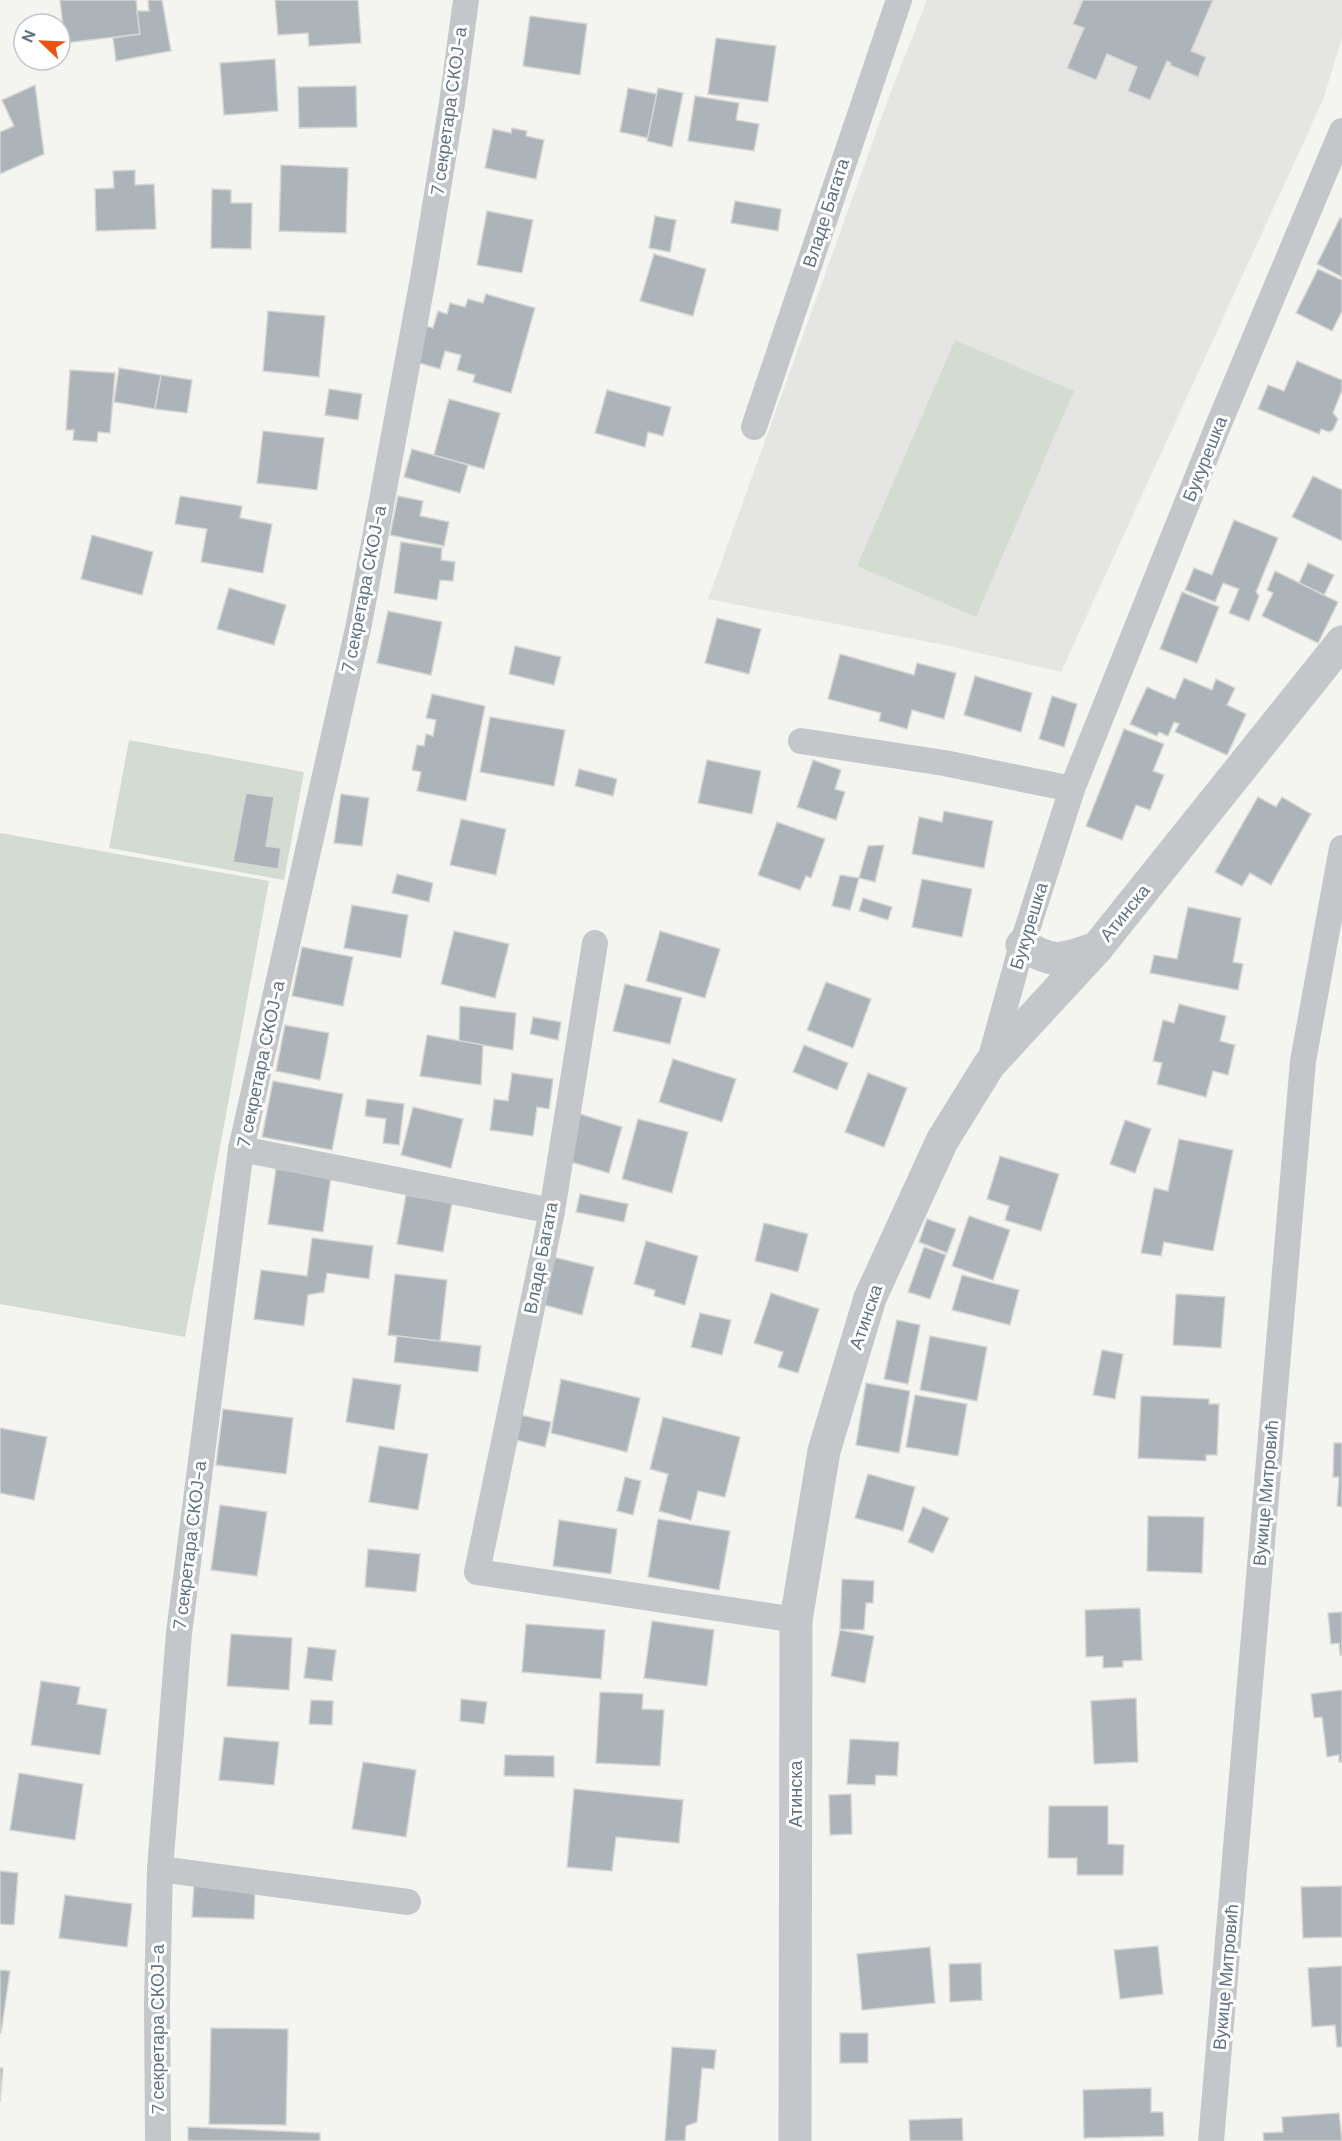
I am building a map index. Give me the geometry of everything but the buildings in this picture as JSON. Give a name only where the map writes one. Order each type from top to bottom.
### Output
[{"type":"street","name":"7 секретара СКОЈ-а","points":[[158,2141],[157,2002],[160,1869],[179,1633],[241,1149],[359,624],[426,262],[466,0]]},
{"type":"street","name":"Владе Багата","points":[[754,427],[899,0]]},
{"type":"street","name":"Букурешка","points":[[988,1065],[1022,945],[1072,789],[1216,432],[1342,131]]},
{"type":"street","name":"Атинска","points":[[795,2141],[796,1620],[824,1451],[870,1298],[942,1141],[988,1065],[1097,948],[1342,642]]},
{"type":"street","points":[[801,741],[944,763],[1072,789]]},
{"type":"street","name":"Вукице Митровић","points":[[1211,2141],[1303,1061],[1342,848]]},
{"type":"street","name":"Владе Багата","points":[[595,943],[552,1211],[477,1572],[796,1620]]},
{"type":"street","points":[[1022,945],[1047,959],[1067,958],[1097,948]]},
{"type":"street","points":[[241,1149],[552,1211]]},
{"type":"street","points":[[160,1869],[408,1902]]},
{"type":"shaded area","points":[[927,0],[1342,0],[1342,38],[1323,100],[1061,672],[944,645],[708,599],[891,91]]},
{"type":"shaded area","points":[[955,340],[1074,391],[976,617],[857,566]]},
{"type":"shaded area","points":[[129,740],[304,772],[284,880],[109,848]]},
{"type":"shaded area","points":[[0,833],[269,881],[185,1337],[0,1304]]}]
